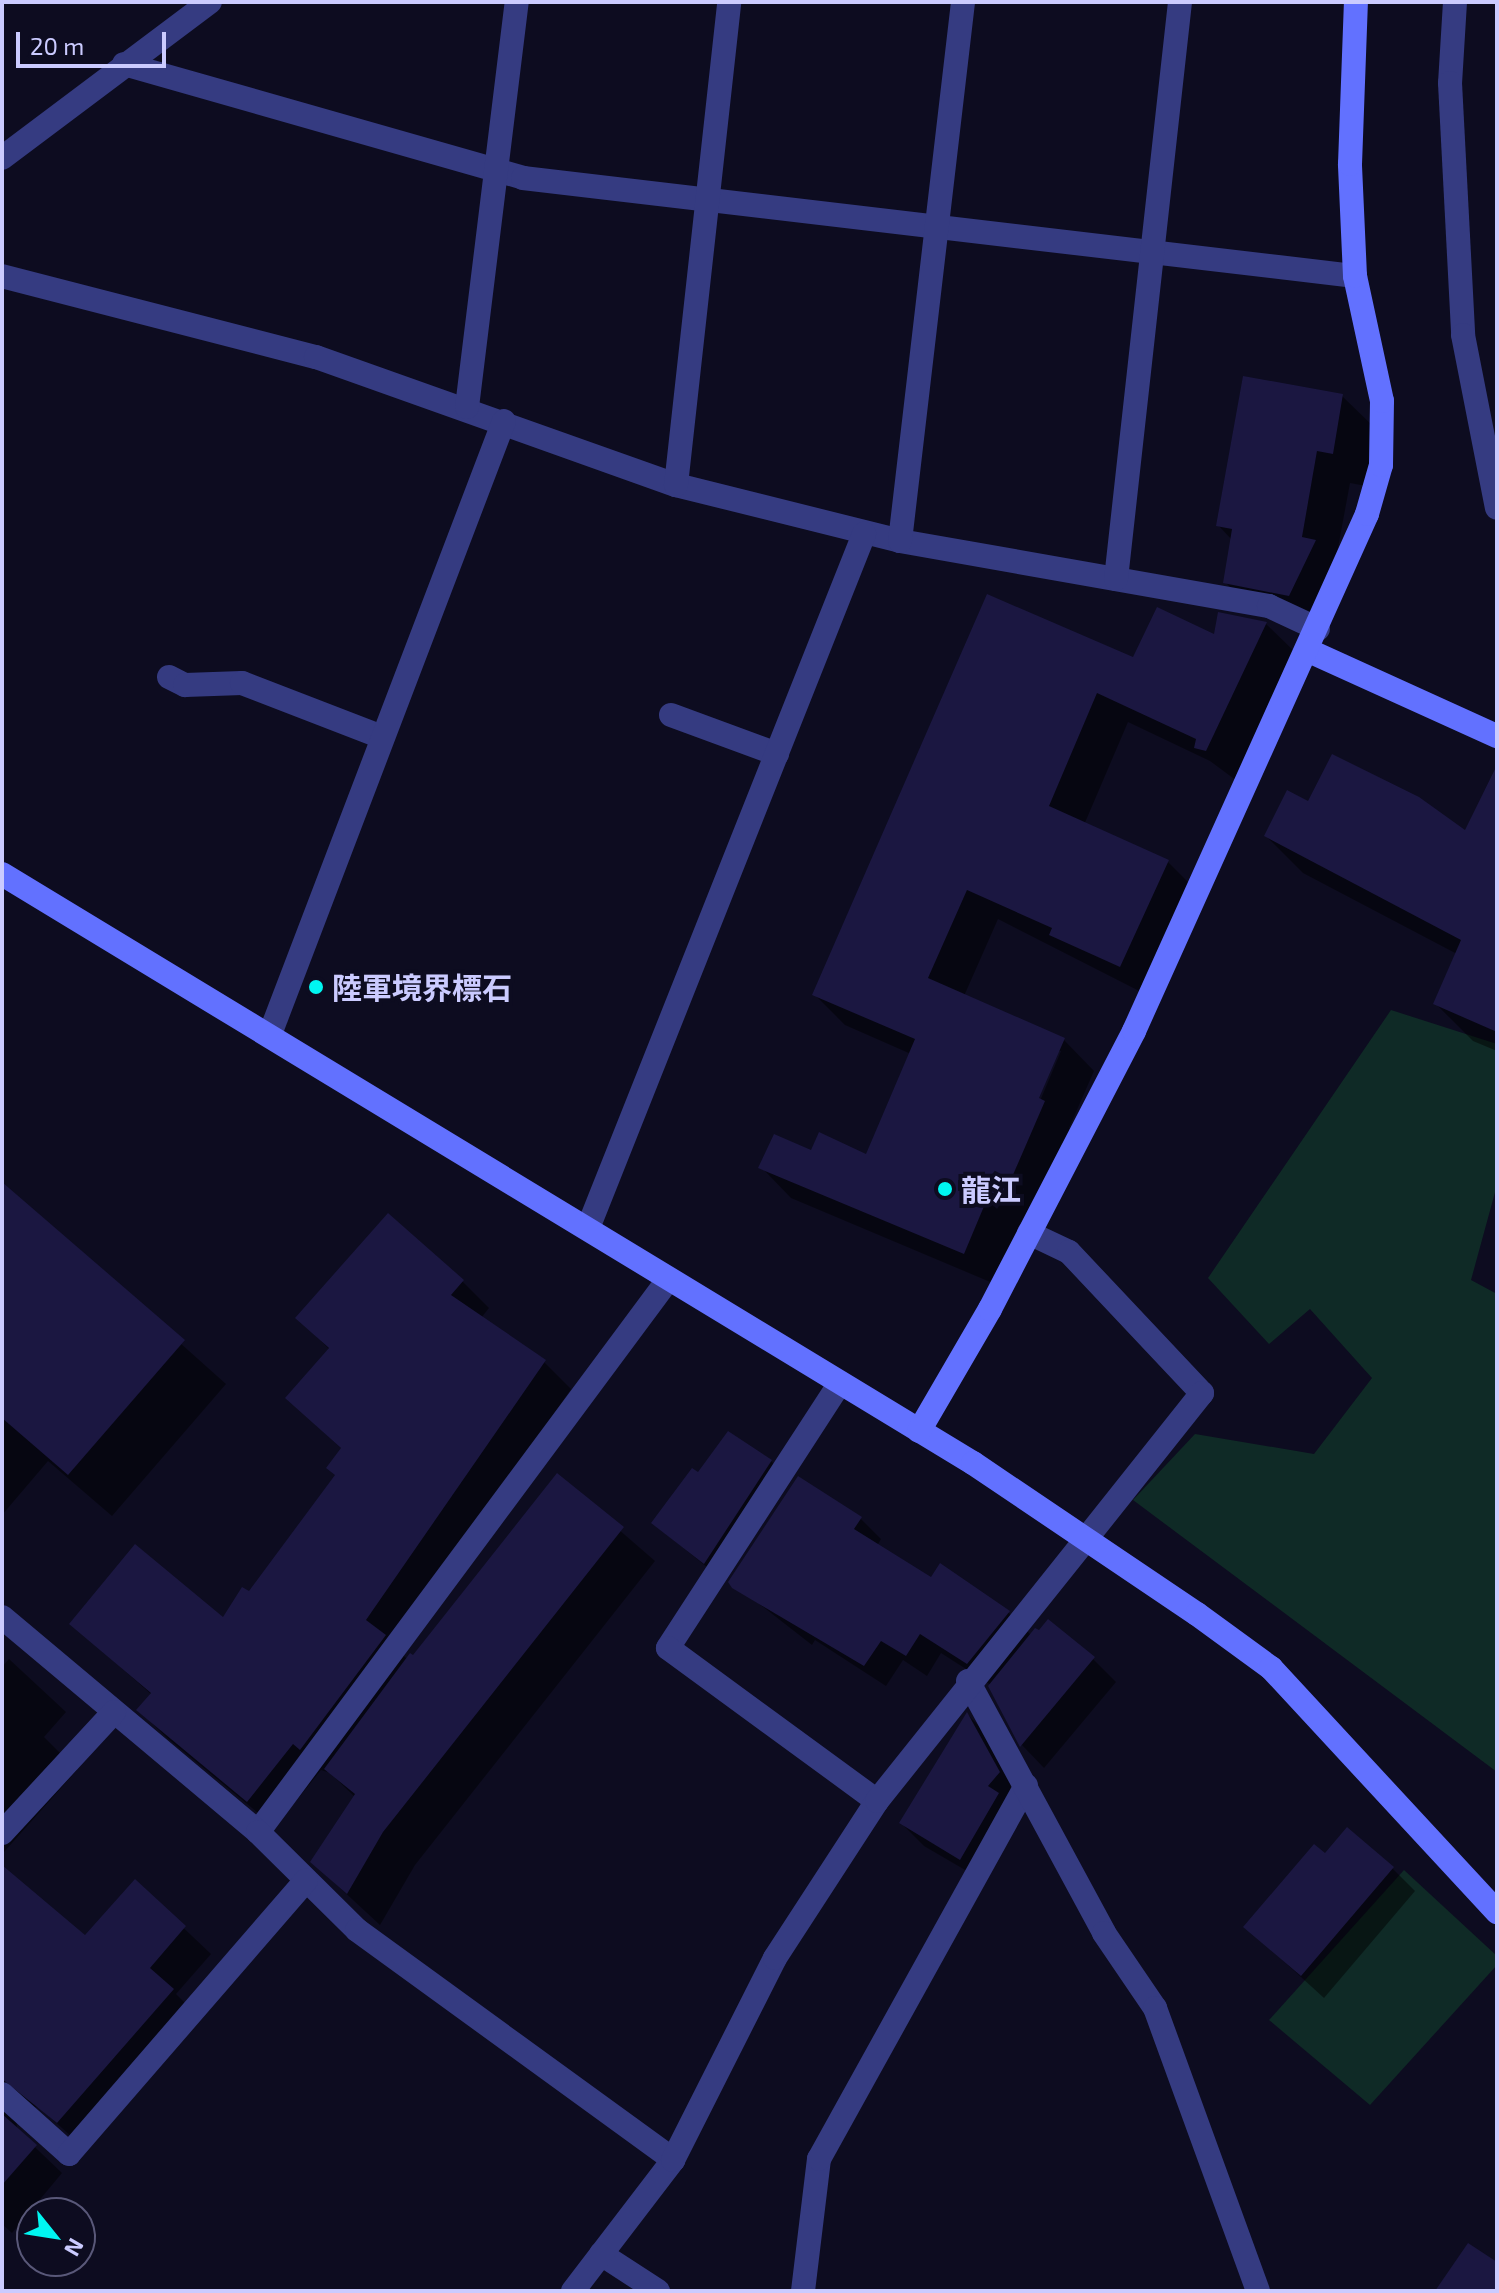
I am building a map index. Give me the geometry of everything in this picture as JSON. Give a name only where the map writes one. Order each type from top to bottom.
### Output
[{"type":"street","points":[[2,158],[210,2]]},
{"type":"street","points":[[467,407],[517,2]]},
{"type":"street","points":[[676,485],[729,2]]},
{"type":"street","points":[[900,541],[963,2]]},
{"type":"street","points":[[1116,579],[1180,2]]},
{"type":"street","points":[[919,1431],[1029,1233],[1134,1031],[1367,514],[1381,465],[1382,401],[1355,276],[1350,149],[1356,2]]},
{"type":"street","points":[[1455,2],[1450,83],[1463,335],[1497,508]]},
{"type":"street","points":[[124,64],[497,171],[1355,276]]},
{"type":"street","points":[[2,276],[316,357],[467,407],[676,485],[864,534],[1269,606],[1312,640],[1497,736]]},
{"type":"street","points":[[270,1034],[504,421]]},
{"type":"street","points":[[588,1228],[864,534]]},
{"type":"street","points":[[169,677],[185,685],[242,683],[382,737]]},
{"type":"street","points":[[671,715],[777,754]]},
{"type":"street","points":[[2,874],[919,1431],[1086,1539],[1271,1668],[1497,1912]]},
{"type":"street","points":[[573,2291],[673,2160],[775,1958],[877,1801],[968,1681],[1202,1393],[1069,1252],[1029,1233]]},
{"type":"street","points":[[258,1832],[668,1280]]},
{"type":"street","points":[[840,1383],[668,1648],[877,1801]]},
{"type":"street","points":[[2,1617],[258,1832],[357,1930],[673,2160]]},
{"type":"street","points":[[968,1681],[1104,1933],[1155,2008],[1258,2291]]},
{"type":"street","points":[[2,1833],[114,1712]]},
{"type":"street","points":[[803,2291],[819,2159],[1026,1786]]},
{"type":"street","points":[[2,2094],[69,2154],[306,1880]]},
{"type":"street","points":[[601,2254],[658,2291]]},
{"type":"green space","points":[[1391,1010],[1497,1044],[1497,1185],[1471,1280],[1497,1294],[1497,1772],[1133,1500],[1195,1434],[1314,1454],[1372,1378],[1310,1309],[1269,1344],[1208,1278]]},
{"type":"green space","points":[[1404,1870],[1497,1956],[1497,1965],[1370,2105],[1269,2020]]},
{"type":"building","points":[[1243,376],[1343,394],[1333,454],[1317,451],[1302,537],[1316,540],[1289,596],[1223,583],[1232,529],[1216,526]]},
{"type":"building","points":[[987,594],[1133,657],[1157,607],[1214,634],[1218,612],[1267,622],[1206,751],[1194,748],[1196,739],[1097,693],[1049,806],[1169,860],[1120,967],[1049,935],[1052,928],[967,890],[928,978],[1065,1038],[1039,1098],[1045,1101],[1003,1198],[990,1192],[964,1254],[758,1168],[774,1134],[811,1150],[819,1132],[866,1154],[915,1039],[812,995]]},
{"type":"building","points":[[1332,754],[1419,797],[1465,830],[1497,765],[1497,1032],[1433,1004],[1461,940],[1264,836],[1287,790],[1308,801]]},
{"type":"building","points":[[2,1182],[185,1340],[68,1475],[2,1418]]},
{"type":"building","points":[[388,1213],[464,1280],[451,1295],[546,1360],[366,1620],[386,1635],[300,1750],[293,1744],[247,1802],[136,1710],[151,1693],[69,1624],[135,1544],[223,1617],[242,1587],[249,1591],[335,1475],[326,1468],[341,1448],[285,1398],[329,1348],[295,1318]]},
{"type":"building","points":[[728,1431],[772,1460],[704,1564],[651,1523],[692,1468],[698,1472]]},
{"type":"building","points":[[557,1473],[624,1527],[383,1832],[347,1894],[310,1862],[355,1794],[324,1769],[410,1653],[413,1655]]},
{"type":"building","points":[[798,1476],[862,1517],[854,1529],[931,1577],[940,1563],[1010,1611],[967,1664],[920,1634],[906,1656],[881,1641],[864,1666],[732,1588],[728,1582]]},
{"type":"building","points":[[1048,1619],[1095,1657],[1020,1747],[988,1686],[1035,1628],[1039,1630]]},
{"type":"building","points":[[967,1712],[1000,1772],[988,1786],[999,1793],[960,1860],[899,1823]]},
{"type":"building","points":[[1347,1827],[1394,1867],[1301,1976],[1243,1927],[1314,1844],[1325,1853]]},
{"type":"building","points":[[2,1865],[85,1935],[135,1879],[186,1926],[150,1968],[174,1989],[57,2123],[2,2079]]},
{"type":"building","points":[[2,2114],[37,2145],[2,2185]]},
{"type":"building","points":[[1468,2243],[1497,2262],[1497,2291],[1435,2291]]},
{"type":"place","name":"陸軍境界標石","points":[[316,987]]},
{"type":"place","name":"龍江","points":[[945,1189]]}]
